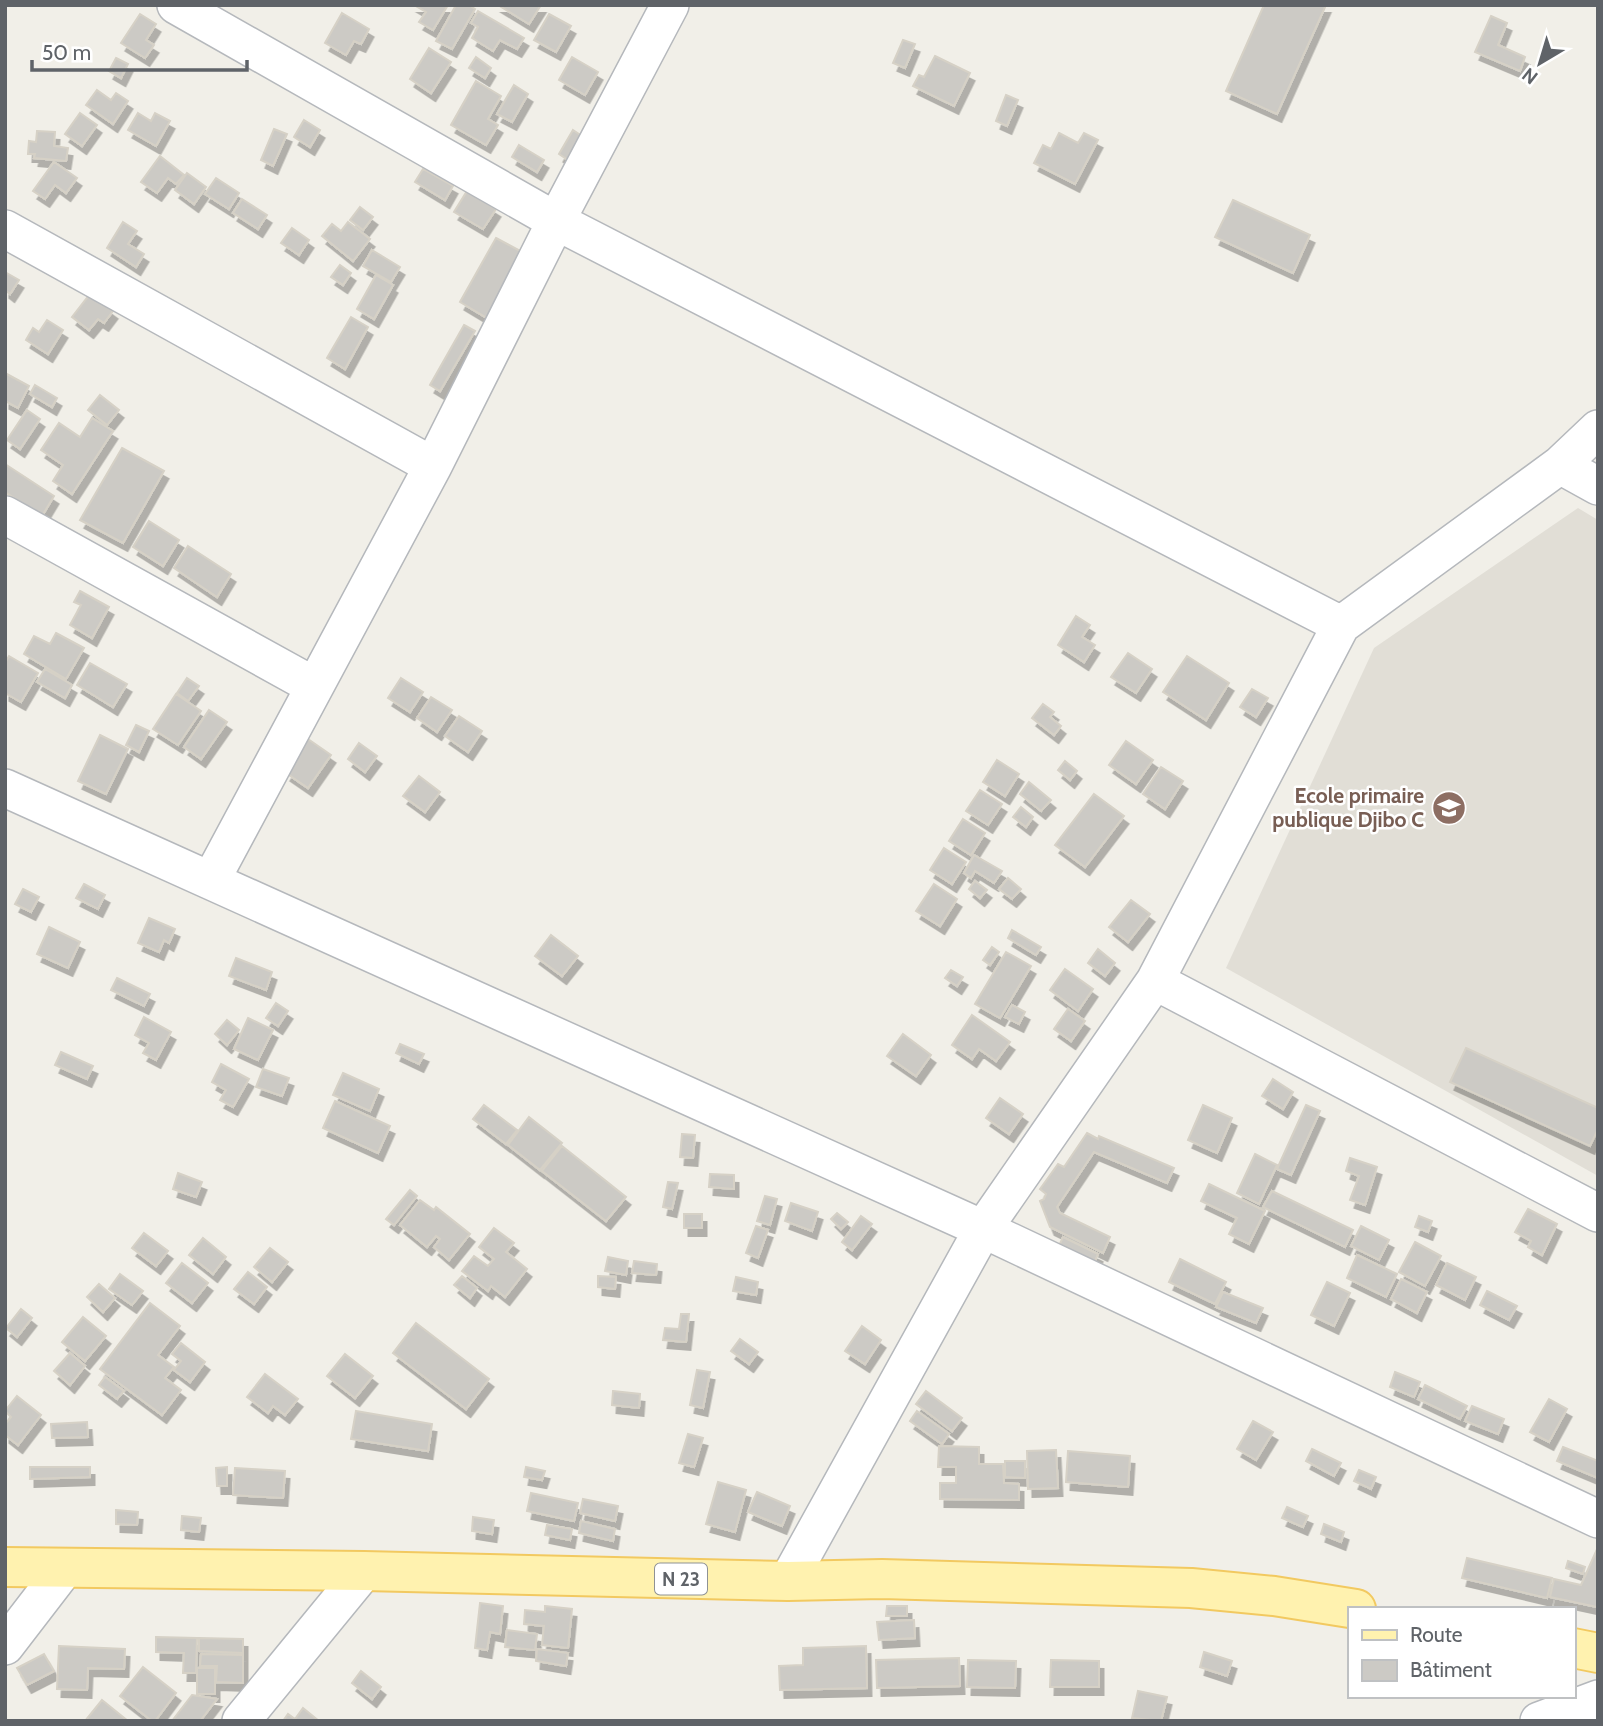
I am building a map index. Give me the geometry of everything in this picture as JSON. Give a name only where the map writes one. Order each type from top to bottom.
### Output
[{"type":"main road","name":"N 23","points":[[5,1567],[364,1571],[788,1581],[882,1579],[1191,1588],[1274,1596],[1348,1608]]},
{"type":"main road","points":[[1575,1648],[1598,1653]]},
{"type":"street","points":[[176,5],[556,221],[1341,625]]},
{"type":"street","points":[[211,880],[433,466],[556,221],[670,5]]},
{"type":"street","points":[[5,229],[433,466]]},
{"type":"street","points":[[788,1581],[983,1229],[1155,981],[1341,625],[1560,465],[1598,429]]},
{"type":"street","points":[[1560,465],[1598,485]]},
{"type":"street","points":[[5,515],[314,686]]},
{"type":"street","points":[[5,788],[983,1229],[1598,1519]]},
{"type":"street","points":[[1155,981],[1598,1213]]},
{"type":"street","points":[[5,1646],[65,1567]]},
{"type":"street","points":[[241,1721],[364,1571]]},
{"type":"street","points":[[1539,1721],[1598,1699]]},
{"type":"shaded area","name":"Ecole primaire publique Djibo C","points":[[1578,508],[1598,520],[1598,1176],[1226,968],[1374,648]]},
{"type":"building","points":[[414,5],[448,5],[433,30],[419,22],[426,12]]},
{"type":"building","points":[[456,5],[469,5],[475,9],[452,49],[436,41]]},
{"type":"building","points":[[498,5],[541,5],[529,24]]},
{"type":"building","points":[[1264,5],[1326,5],[1277,114],[1226,91]]},
{"type":"building","points":[[478,11],[524,38],[517,49],[500,40],[493,51],[472,38],[478,27],[471,23]]},
{"type":"building","points":[[342,13],[369,29],[361,44],[354,41],[346,55],[325,43]]},
{"type":"building","points":[[140,14],[156,24],[146,40],[154,45],[145,58],[121,43]]},
{"type":"building","points":[[549,14],[571,26],[556,52],[534,40]]},
{"type":"building","points":[[1491,16],[1507,23],[1498,45],[1525,57],[1520,71],[1475,52]]},
{"type":"building","points":[[903,40],[915,44],[905,68],[893,63]]},
{"type":"building","points":[[429,48],[451,62],[431,93],[410,79]]},
{"type":"building","points":[[935,56],[970,73],[954,106],[913,86],[919,75],[924,77]]},
{"type":"building","points":[[476,57],[491,68],[485,78],[469,68]]},
{"type":"building","points":[[572,57],[598,72],[585,95],[559,80]]},
{"type":"building","points":[[116,58],[128,64],[121,78],[109,71]]},
{"type":"building","points":[[476,81],[501,96],[488,119],[498,125],[486,145],[451,125]]},
{"type":"building","points":[[514,85],[528,94],[512,122],[497,114]]},
{"type":"building","points":[[97,90],[111,100],[116,93],[128,101],[113,124],[86,105]]},
{"type":"building","points":[[1006,95],[1018,100],[1007,126],[996,121]]},
{"type":"building","points":[[80,113],[97,125],[82,146],[65,134]]},
{"type":"building","points":[[138,113],[151,121],[155,113],[170,121],[156,146],[128,130]]},
{"type":"building","points":[[304,120],[320,130],[310,147],[294,137]]},
{"type":"building","points":[[274,129],[287,134],[273,166],[261,160]]},
{"type":"building","points":[[573,130],[582,136],[568,160],[559,154]]},
{"type":"building","points":[[37,131],[55,132],[54,146],[68,148],[66,161],[34,158],[35,154],[28,154],[29,141],[36,142]]},
{"type":"building","points":[[1059,133],[1078,143],[1084,133],[1098,140],[1075,184],[1034,163],[1043,145],[1051,149]]},
{"type":"building","points":[[519,145],[544,160],[537,172],[512,157]]},
{"type":"building","points":[[160,156],[184,175],[176,184],[168,178],[157,193],[141,182]]},
{"type":"building","points":[[54,162],[77,178],[66,193],[55,185],[45,199],[33,191]]},
{"type":"building","points":[[423,169],[453,186],[445,200],[415,182]]},
{"type":"building","points":[[187,173],[206,187],[194,204],[175,190]]},
{"type":"building","points":[[216,178],[239,193],[229,209],[205,194]]},
{"type":"building","points":[[467,191],[496,209],[483,229],[454,212]]},
{"type":"building","points":[[242,199],[267,215],[258,229],[233,213]]},
{"type":"building","points":[[1233,200],[1310,235],[1293,273],[1215,237]]},
{"type":"building","points":[[360,207],[373,217],[363,230],[350,220]]},
{"type":"building","points":[[123,222],[137,231],[128,244],[144,254],[136,267],[107,248]]},
{"type":"building","points":[[348,222],[370,239],[353,261],[322,236],[332,224],[341,231]]},
{"type":"building","points":[[292,228],[309,240],[299,255],[281,243]]},
{"type":"building","points":[[496,238],[524,253],[487,318],[460,302]]},
{"type":"building","points":[[372,250],[400,267],[391,282],[363,266]]},
{"type":"building","points":[[340,265],[351,273],[343,285],[331,277]]},
{"type":"building","points":[[5,272],[19,280],[10,294],[5,290]]},
{"type":"building","points":[[376,275],[393,285],[374,319],[357,309]]},
{"type":"building","points":[[90,294],[113,311],[104,323],[98,319],[89,330],[72,317]]},
{"type":"building","points":[[351,317],[368,327],[345,369],[327,358]]},
{"type":"building","points":[[47,320],[63,330],[48,354],[26,340],[33,328],[39,332]]},
{"type":"building","points":[[464,325],[475,331],[440,391],[430,385]]},
{"type":"building","points":[[5,373],[29,386],[18,408],[5,401]]},
{"type":"building","points":[[35,385],[57,398],[52,407],[30,394]]},
{"type":"building","points":[[100,395],[119,410],[107,425],[88,410]]},
{"type":"building","points":[[27,410],[40,419],[20,449],[7,440]]},
{"type":"building","points":[[92,418],[113,431],[72,494],[53,481],[63,465],[41,450],[59,423],[80,437]]},
{"type":"building","points":[[122,448],[164,471],[123,543],[80,520]]},
{"type":"building","points":[[5,464],[54,496],[42,516],[5,492]]},
{"type":"building","points":[[149,521],[179,540],[163,566],[133,547]]},
{"type":"building","points":[[188,546],[231,574],[217,597],[174,568]]},
{"type":"building","points":[[80,591],[109,607],[92,638],[70,625],[81,605],[74,602]]},
{"type":"building","points":[[1076,616],[1090,625],[1082,637],[1095,645],[1084,662],[1058,645]]},
{"type":"building","points":[[56,633],[84,648],[66,679],[24,654],[34,636],[50,644]]},
{"type":"building","points":[[1128,653],[1152,669],[1136,693],[1111,677]]},
{"type":"building","points":[[9,656],[38,673],[21,702],[5,693],[5,663]]},
{"type":"building","points":[[1187,656],[1229,683],[1206,720],[1163,692]]},
{"type":"building","points":[[90,663],[127,684],[113,707],[77,685]]},
{"type":"building","points":[[45,669],[72,685],[65,698],[37,682]]},
{"type":"building","points":[[187,678],[199,686],[188,701],[177,693]]},
{"type":"building","points":[[401,678],[423,692],[410,712],[388,698]]},
{"type":"building","points":[[1252,689],[1268,698],[1256,717],[1240,707]]},
{"type":"building","points":[[176,694],[201,711],[178,745],[153,729]]},
{"type":"building","points":[[431,697],[452,710],[437,732],[417,718]]},
{"type":"building","points":[[1043,704],[1054,712],[1050,717],[1061,726],[1054,735],[1032,718]]},
{"type":"building","points":[[209,710],[227,722],[201,759],[184,747]]},
{"type":"building","points":[[459,716],[482,731],[468,752],[445,736]]},
{"type":"building","points":[[136,725],[149,731],[139,752],[126,745]]},
{"type":"building","points":[[100,735],[128,749],[106,794],[78,781]]},
{"type":"building","points":[[308,739],[331,755],[308,788],[286,773]]},
{"type":"building","points":[[1126,741],[1153,760],[1136,784],[1109,765]]},
{"type":"building","points":[[359,743],[377,756],[365,772],[348,759]]},
{"type":"building","points":[[997,760],[1019,774],[1005,796],[983,782]]},
{"type":"building","points":[[1065,761],[1077,771],[1070,780],[1058,770]]},
{"type":"building","points":[[1161,767],[1183,781],[1165,809],[1143,794]]},
{"type":"building","points":[[419,776],[440,792],[425,812],[403,796]]},
{"type":"building","points":[[1029,782],[1051,800],[1041,811],[1020,794]]},
{"type":"building","points":[[980,790],[1002,804],[988,825],[966,811]]},
{"type":"building","points":[[1094,794],[1124,816],[1085,867],[1055,845]]},
{"type":"building","points":[[1021,807],[1033,817],[1026,827],[1013,817]]},
{"type":"building","points":[[963,819],[985,833],[971,855],[949,841]]},
{"type":"building","points":[[944,848],[966,862],[952,884],[930,870]]},
{"type":"building","points":[[974,855],[1002,871],[994,883],[975,871],[971,878],[964,873]]},
{"type":"building","points":[[1008,878],[1021,889],[1012,899],[999,889]]},
{"type":"building","points":[[975,881],[987,890],[980,898],[969,889]]},
{"type":"building","points":[[84,884],[105,895],[98,909],[76,898]]},
{"type":"building","points":[[934,884],[957,899],[940,926],[916,911]]},
{"type":"building","points":[[23,889],[39,897],[31,912],[15,904]]},
{"type":"building","points":[[1131,900],[1150,914],[1128,942],[1109,927]]},
{"type":"building","points":[[149,918],[175,929],[169,943],[164,940],[159,952],[138,943]]},
{"type":"building","points":[[49,927],[80,942],[68,968],[37,954]]},
{"type":"building","points":[[1012,930],[1041,947],[1036,955],[1008,938]]},
{"type":"building","points":[[551,935],[578,956],[562,976],[535,956]]},
{"type":"building","points":[[992,947],[999,952],[990,965],[983,960]]},
{"type":"building","points":[[1098,949],[1115,963],[1105,976],[1088,963]]},
{"type":"building","points":[[1006,952],[1031,966],[1000,1018],[975,1004]]},
{"type":"building","points":[[236,958],[272,972],[266,990],[229,976]]},
{"type":"building","points":[[1065,969],[1093,989],[1078,1011],[1050,990]]},
{"type":"building","points":[[951,970],[963,977],[957,986],[945,978]]},
{"type":"building","points":[[117,978],[150,994],[144,1006],[111,990]]},
{"type":"building","points":[[276,1003],[288,1011],[278,1026],[266,1018]]},
{"type":"building","points":[[1012,1005],[1025,1012],[1019,1024],[1005,1017]]},
{"type":"building","points":[[1068,1009],[1085,1021],[1071,1041],[1054,1029]]},
{"type":"building","points":[[972,1015],[1010,1042],[996,1061],[979,1049],[972,1059],[952,1045]]},
{"type":"building","points":[[144,1017],[171,1032],[156,1060],[143,1053],[149,1043],[135,1035]]},
{"type":"building","points":[[248,1018],[273,1030],[258,1060],[234,1049]]},
{"type":"building","points":[[227,1020],[239,1030],[227,1045],[215,1034]]},
{"type":"building","points":[[903,1034],[931,1055],[916,1076],[887,1056]]},
{"type":"building","points":[[400,1044],[424,1054],[419,1064],[396,1053]]},
{"type":"building","points":[[1466,1048],[1598,1108],[1598,1129],[1590,1146],[1450,1082]]},
{"type":"building","points":[[61,1052],[93,1066],[87,1079],[55,1065]]},
{"type":"building","points":[[221,1064],[249,1079],[233,1107],[220,1100],[226,1090],[212,1082]]},
{"type":"building","points":[[263,1069],[289,1078],[282,1096],[256,1087]]},
{"type":"building","points":[[343,1073],[379,1089],[370,1111],[333,1095]]},
{"type":"building","points":[[1273,1079],[1293,1092],[1283,1109],[1262,1096]]},
{"type":"building","points":[[1000,1098],[1023,1114],[1009,1134],[986,1118]]},
{"type":"building","points":[[335,1101],[390,1126],[378,1153],[323,1128]]},
{"type":"building","points":[[484,1105],[517,1130],[506,1144],[473,1119]]},
{"type":"building","points":[[1203,1105],[1232,1118],[1217,1153],[1188,1140]]},
{"type":"building","points":[[1306,1105],[1320,1111],[1291,1175],[1277,1169]]},
{"type":"building","points":[[529,1117],[562,1143],[540,1170],[508,1145]]},
{"type":"building","points":[[1087,1133],[1174,1168],[1167,1183],[1094,1152],[1057,1207],[1060,1213],[1110,1237],[1103,1253],[1050,1227],[1040,1201],[1046,1194],[1040,1189],[1058,1164],[1064,1167]]},
{"type":"building","points":[[682,1134],[695,1135],[693,1158],[680,1157]]},
{"type":"building","points":[[562,1146],[626,1197],[606,1221],[542,1171]]},
{"type":"building","points":[[1255,1154],[1277,1165],[1259,1204],[1237,1193]]},
{"type":"building","points":[[1350,1158],[1377,1167],[1365,1205],[1350,1200],[1359,1176],[1346,1171]]},
{"type":"building","points":[[178,1173],[202,1182],[196,1197],[173,1189]]},
{"type":"building","points":[[710,1174],[734,1175],[734,1189],[709,1187]]},
{"type":"building","points":[[668,1182],[678,1183],[672,1209],[663,1207]]},
{"type":"building","points":[[1209,1184],[1265,1211],[1249,1244],[1229,1234],[1237,1218],[1201,1201]]},
{"type":"building","points":[[410,1190],[417,1196],[394,1225],[386,1219]]},
{"type":"building","points":[[1272,1191],[1353,1230],[1345,1247],[1263,1207]]},
{"type":"building","points":[[765,1196],[777,1199],[770,1225],[757,1221]]},
{"type":"building","points":[[420,1200],[434,1210],[436,1207],[470,1234],[449,1260],[434,1247],[440,1239],[436,1236],[427,1247],[400,1225]]},
{"type":"building","points":[[791,1203],[818,1212],[812,1231],[785,1221]]},
{"type":"building","points":[[1528,1209],[1557,1224],[1542,1255],[1528,1247],[1531,1241],[1515,1232]]},
{"type":"building","points":[[837,1213],[848,1222],[841,1229],[831,1219]]},
{"type":"building","points":[[684,1214],[702,1214],[702,1228],[684,1228]]},
{"type":"building","points":[[861,1216],[872,1224],[852,1250],[842,1242]]},
{"type":"building","points":[[1419,1216],[1432,1221],[1428,1232],[1415,1227]]},
{"type":"building","points":[[756,1226],[768,1230],[758,1258],[746,1253]]},
{"type":"building","points":[[1361,1226],[1389,1240],[1379,1260],[1351,1246]]},
{"type":"building","points":[[494,1228],[514,1243],[506,1252],[527,1269],[505,1297],[491,1286],[488,1291],[462,1271],[474,1256],[488,1266],[494,1259],[479,1247]]},
{"type":"building","points":[[144,1233],[168,1251],[156,1266],[132,1248]]},
{"type":"building","points":[[1063,1237],[1098,1254],[1093,1266],[1057,1250]]},
{"type":"building","points":[[203,1238],[226,1257],[213,1274],[189,1255]]},
{"type":"building","points":[[1415,1242],[1441,1256],[1425,1286],[1399,1272]]},
{"type":"building","points":[[270,1248],[288,1262],[272,1282],[254,1267]]},
{"type":"building","points":[[1357,1255],[1397,1274],[1386,1297],[1347,1278]]},
{"type":"building","points":[[608,1257],[628,1261],[626,1275],[605,1271]]},
{"type":"building","points":[[1180,1259],[1226,1282],[1215,1304],[1169,1282]]},
{"type":"building","points":[[634,1261],[657,1264],[656,1275],[632,1273]]},
{"type":"building","points":[[182,1263],[208,1283],[192,1303],[166,1283]]},
{"type":"building","points":[[1447,1263],[1476,1277],[1465,1300],[1436,1285]]},
{"type":"building","points":[[248,1272],[267,1287],[254,1304],[234,1289]]},
{"type":"building","points":[[120,1274],[143,1291],[132,1305],[109,1289]]},
{"type":"building","points":[[462,1276],[477,1288],[470,1298],[454,1285]]},
{"type":"building","points":[[598,1276],[616,1277],[615,1289],[598,1287]]},
{"type":"building","points":[[736,1277],[758,1282],[756,1295],[733,1291]]},
{"type":"building","points":[[1401,1279],[1427,1292],[1417,1313],[1391,1299]]},
{"type":"building","points":[[1327,1282],[1350,1293],[1334,1326],[1311,1315]]},
{"type":"building","points":[[99,1284],[115,1298],[103,1312],[87,1297]]},
{"type":"building","points":[[1487,1291],[1517,1306],[1509,1320],[1480,1305]]},
{"type":"building","points":[[1223,1292],[1263,1308],[1256,1323],[1216,1307]]},
{"type":"building","points":[[150,1303],[180,1326],[158,1355],[174,1367],[165,1378],[181,1390],[162,1415],[100,1369]]},
{"type":"building","points":[[21,1309],[32,1318],[17,1337],[6,1328]]},
{"type":"building","points":[[681,1314],[689,1314],[686,1342],[663,1340],[665,1328],[679,1329]]},
{"type":"building","points":[[83,1317],[106,1336],[85,1361],[62,1342]]},
{"type":"building","points":[[416,1323],[489,1379],[466,1409],[393,1353]]},
{"type":"building","points":[[862,1326],[881,1340],[865,1364],[845,1351]]},
{"type":"building","points":[[740,1339],[758,1352],[749,1364],[731,1351]]},
{"type":"building","points":[[181,1343],[205,1362],[190,1382],[174,1370],[181,1361],[172,1354]]},
{"type":"building","points":[[70,1353],[85,1366],[70,1385],[54,1371]]},
{"type":"building","points":[[345,1354],[373,1376],[355,1398],[327,1376]]},
{"type":"building","points":[[697,1370],[710,1372],[703,1408],[690,1405]]},
{"type":"building","points":[[1395,1372],[1420,1382],[1414,1397],[1390,1387]]},
{"type":"building","points":[[265,1374],[298,1399],[285,1415],[273,1406],[268,1413],[247,1397]]},
{"type":"building","points":[[105,1377],[124,1391],[117,1399],[99,1385]]},
{"type":"building","points":[[1425,1385],[1467,1406],[1460,1419],[1418,1399]]},
{"type":"building","points":[[613,1391],[640,1394],[639,1408],[612,1405]]},
{"type":"building","points":[[926,1391],[962,1418],[952,1431],[916,1404]]},
{"type":"building","points":[[17,1396],[41,1415],[18,1445],[5,1435],[5,1424],[11,1417],[5,1411]]},
{"type":"building","points":[[1549,1399],[1567,1409],[1549,1442],[1530,1432]]},
{"type":"building","points":[[1472,1406],[1504,1419],[1498,1434],[1465,1421]]},
{"type":"building","points":[[356,1411],[432,1424],[428,1451],[351,1439]]},
{"type":"building","points":[[917,1411],[949,1434],[942,1444],[910,1421]]},
{"type":"building","points":[[1253,1421],[1273,1432],[1256,1460],[1237,1449]]},
{"type":"building","points":[[87,1422],[88,1437],[52,1438],[51,1424]]},
{"type":"building","points":[[688,1434],[703,1438],[694,1467],[679,1463]]},
{"type":"building","points":[[939,1446],[979,1447],[979,1464],[1003,1464],[1004,1483],[1019,1484],[1019,1500],[940,1499],[940,1483],[956,1483],[956,1467],[938,1467]]},
{"type":"building","points":[[1563,1447],[1598,1461],[1598,1478],[1557,1461]]},
{"type":"building","points":[[1312,1449],[1341,1463],[1334,1476],[1306,1461]]},
{"type":"building","points":[[1056,1450],[1058,1488],[1028,1489],[1027,1451]]},
{"type":"building","points":[[1068,1451],[1130,1456],[1128,1487],[1066,1482]]},
{"type":"building","points":[[1005,1461],[1025,1461],[1025,1478],[1005,1477]]},
{"type":"building","points":[[30,1467],[90,1467],[90,1477],[30,1479]]},
{"type":"building","points":[[227,1467],[227,1486],[217,1486],[216,1468]]},
{"type":"building","points":[[526,1467],[545,1471],[542,1480],[524,1477]]},
{"type":"building","points":[[235,1468],[285,1471],[283,1498],[233,1495]]},
{"type":"building","points":[[1359,1470],[1376,1477],[1371,1489],[1354,1481]]},
{"type":"building","points":[[718,1482],[746,1490],[735,1532],[706,1524]]},
{"type":"building","points":[[757,1492],[790,1506],[782,1526],[748,1512]]},
{"type":"building","points":[[531,1493],[578,1503],[574,1521],[527,1511]]},
{"type":"building","points":[[583,1499],[618,1506],[615,1521],[580,1513]]},
{"type":"building","points":[[1287,1507],[1308,1516],[1303,1527],[1282,1518]]},
{"type":"building","points":[[116,1510],[138,1512],[137,1525],[116,1524]]},
{"type":"building","points":[[182,1516],[201,1518],[199,1532],[181,1530]]},
{"type":"building","points":[[473,1517],[494,1520],[492,1534],[472,1531]]},
{"type":"building","points":[[581,1521],[615,1529],[613,1541],[579,1533]]},
{"type":"building","points":[[1324,1524],[1344,1532],[1341,1542],[1321,1534]]},
{"type":"building","points":[[547,1525],[572,1529],[570,1540],[545,1535]]},
{"type":"building","points":[[1598,1547],[1597,1607],[1550,1597],[1554,1579],[1581,1585]]},
{"type":"building","points":[[1467,1558],[1552,1578],[1547,1598],[1462,1578]]},
{"type":"building","points":[[1568,1561],[1585,1567],[1583,1574],[1566,1568]]},
{"type":"building","points":[[480,1603],[503,1606],[500,1634],[490,1632],[487,1650],[475,1648]]},
{"type":"building","points":[[545,1606],[572,1609],[568,1648],[542,1645],[544,1626],[524,1624],[525,1610],[545,1612]]},
{"type":"building","points":[[887,1606],[907,1606],[907,1616],[886,1616]]},
{"type":"building","points":[[914,1620],[915,1638],[879,1640],[877,1622]]},
{"type":"building","points":[[507,1630],[537,1634],[535,1650],[505,1647]]},
{"type":"building","points":[[156,1637],[197,1638],[196,1673],[183,1673],[184,1653],[156,1652]]},
{"type":"building","points":[[199,1638],[243,1639],[243,1653],[199,1651]]},
{"type":"building","points":[[59,1646],[125,1649],[124,1669],[88,1668],[87,1690],[57,1689]]},
{"type":"building","points":[[866,1646],[867,1688],[780,1690],[779,1666],[803,1665],[803,1648]]},
{"type":"building","points":[[537,1649],[568,1653],[566,1666],[536,1661]]},
{"type":"building","points":[[1204,1652],[1232,1661],[1227,1676],[1200,1667]]},
{"type":"building","points":[[44,1654],[54,1671],[27,1685],[17,1668]]},
{"type":"building","points":[[201,1654],[243,1655],[243,1683],[216,1682],[217,1666],[200,1666]]},
{"type":"building","points":[[959,1658],[960,1686],[877,1688],[876,1660]]},
{"type":"building","points":[[968,1660],[1016,1661],[1015,1688],[967,1687]]},
{"type":"building","points":[[1051,1660],[1099,1661],[1099,1687],[1050,1687]]},
{"type":"building","points":[[143,1667],[176,1693],[155,1721],[120,1696]]},
{"type":"building","points":[[197,1668],[215,1668],[215,1694],[197,1694]]},
{"type":"building","points":[[361,1671],[381,1687],[372,1699],[352,1683]]},
{"type":"building","points":[[1138,1691],[1167,1697],[1161,1721],[1132,1718]]},
{"type":"building","points":[[192,1695],[217,1699],[200,1721],[172,1721]]},
{"type":"building","points":[[102,1700],[128,1721],[85,1721]]},
{"type":"building","points":[[303,1708],[319,1721],[283,1721],[288,1714],[295,1719]]},
{"type":"place","name":"Ecole primaire publique Djibo C","points":[[1449,808]]}]
